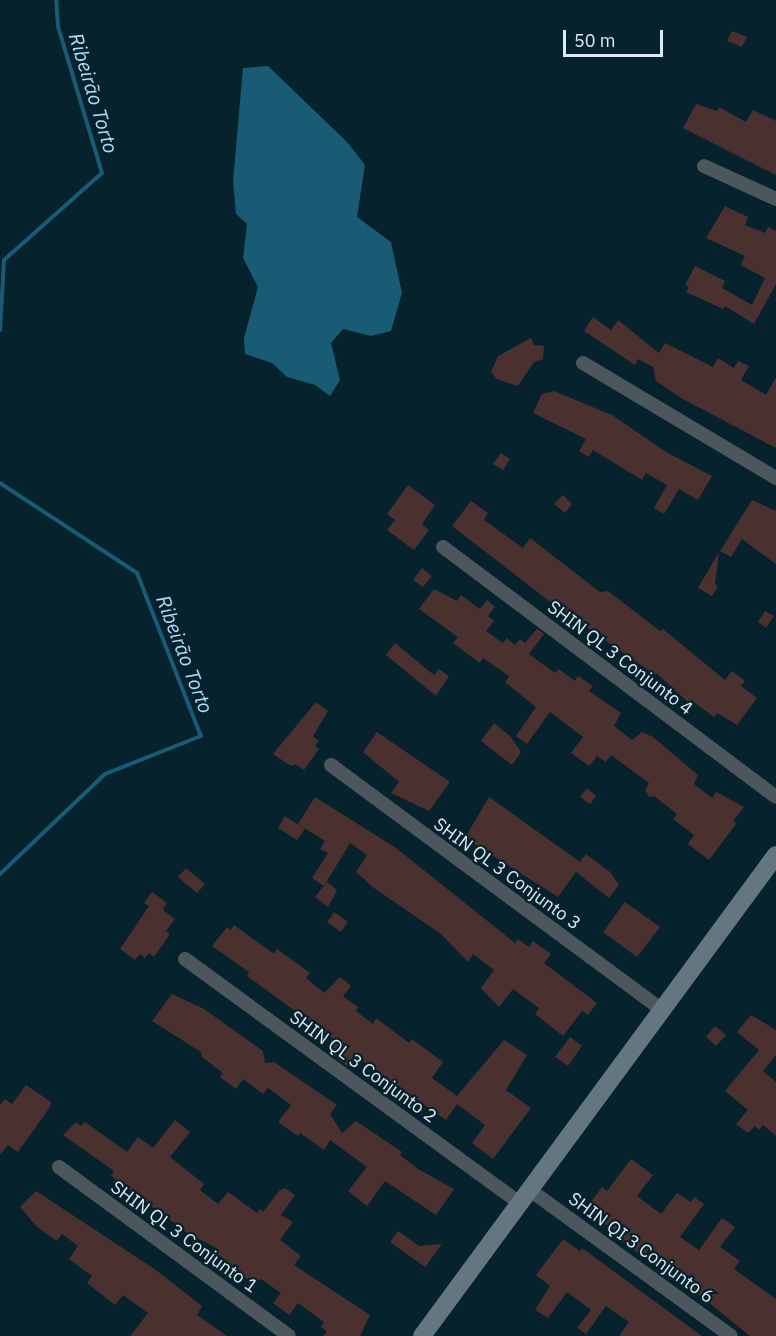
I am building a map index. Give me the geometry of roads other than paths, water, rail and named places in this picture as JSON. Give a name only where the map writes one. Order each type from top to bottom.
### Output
[{"type":"street","points":[[704,166],[776,199]]},
{"type":"street","points":[[583,363],[776,478]]},
{"type":"street","name":"SHIN QL 3 Conjunto 4","points":[[443,547],[776,797]]},
{"type":"street","name":"SHIN QL 3 Conjunto 3","points":[[331,765],[663,1011]]},
{"type":"street","points":[[422,1336],[776,855]]},
{"type":"street","name":"SHIN QL 3 Conjunto 2","points":[[185,958],[525,1197]]},
{"type":"street","name":"SHIN QL 3 Conjunto 1","points":[[59,1167],[289,1336]]},
{"type":"street","name":"SHIN QI 3 Conjunto 6","points":[[525,1197],[731,1336]]},
{"type":"water","points":[[268,66],[348,143],[365,165],[357,217],[391,242],[402,293],[391,331],[371,336],[343,329],[331,343],[340,380],[330,396],[315,385],[287,377],[272,363],[245,354],[244,338],[258,287],[243,258],[247,224],[236,214],[233,181],[243,68]]},
{"type":"waterway","name":"Ribeirão Torto","points":[[0,330],[4,260],[102,173],[58,26],[56,0]]},
{"type":"waterway","name":"Ribeirão Torto","points":[[0,483],[137,573],[201,736],[105,774],[0,874]]}]
